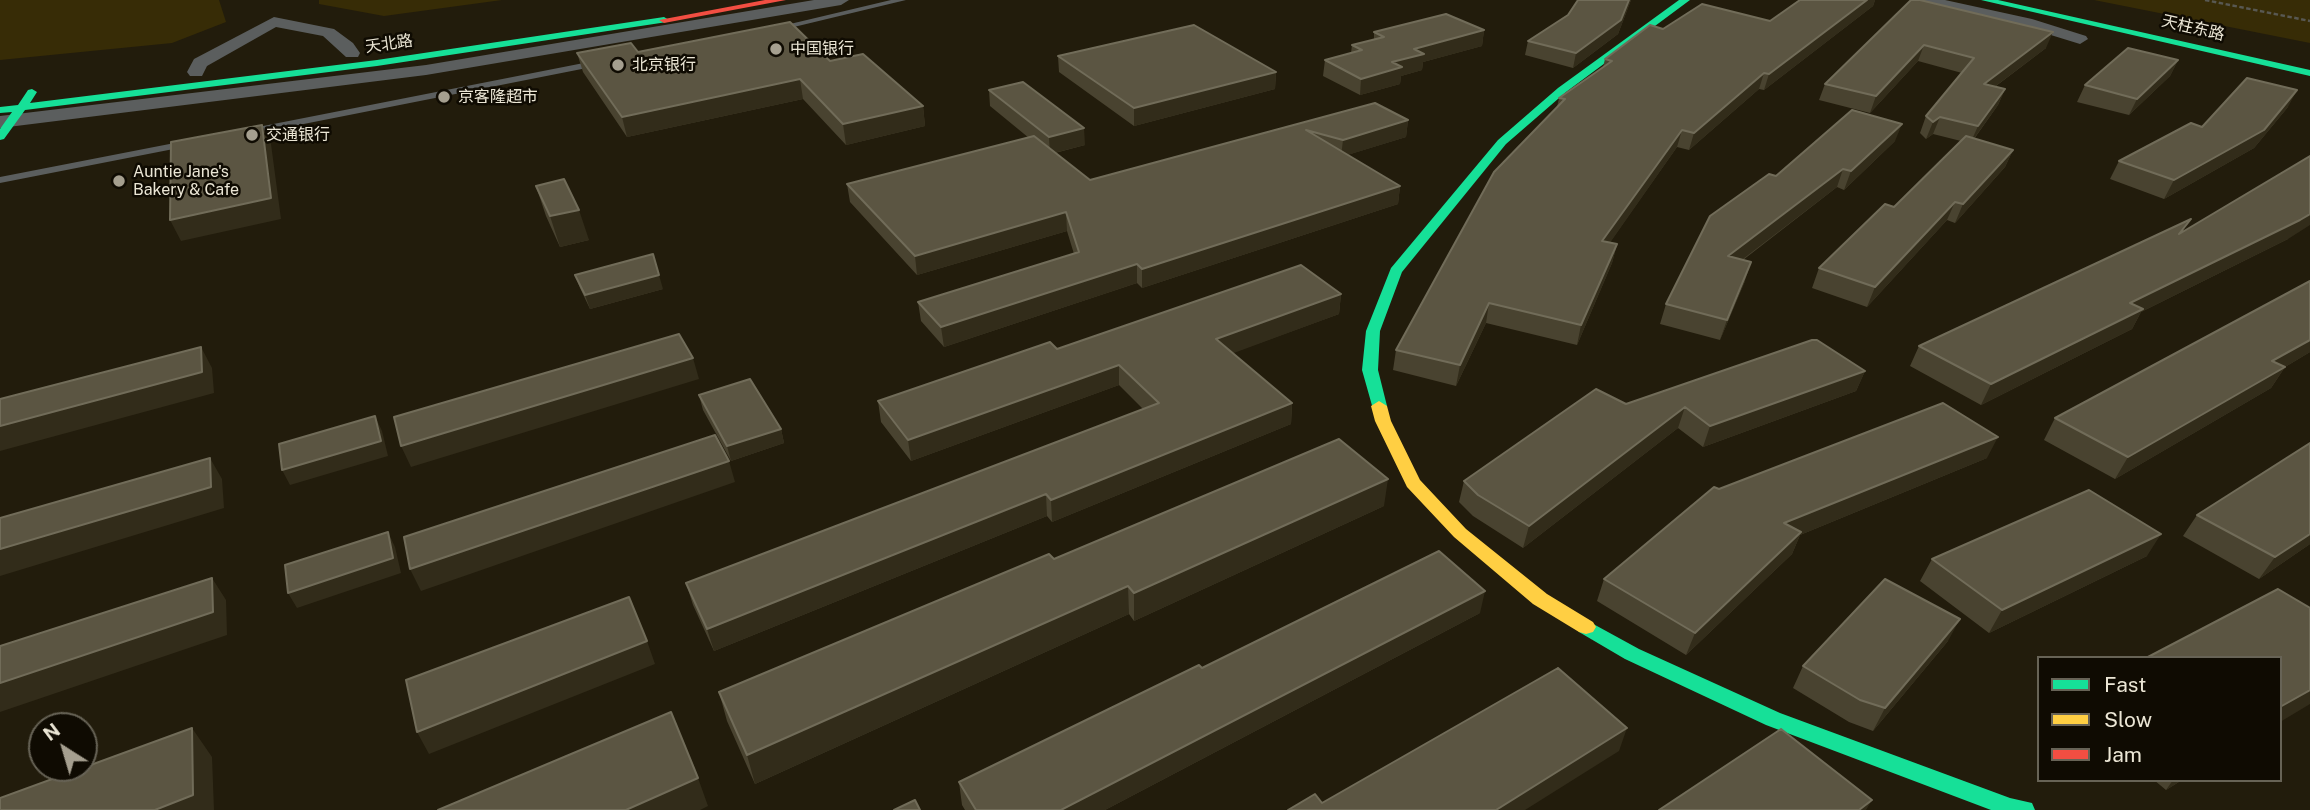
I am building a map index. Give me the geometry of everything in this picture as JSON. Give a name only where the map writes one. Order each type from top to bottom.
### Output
[{"type":"main road","name":"天北路","points":[[0,96],[352,53],[711,0]]},
{"type":"main road","name":"天北路","points":[[8,115],[583,34],[781,0]]},
{"type":"main road","points":[[1685,0],[1562,90],[1502,142],[1396,271],[1373,331],[1370,370],[1383,421],[1413,483],[1422,493],[1460,533],[1540,599],[1563,613],[1632,654],[1773,719],[2008,807],[2024,810]]},
{"type":"main road","name":"天柱东路","points":[[1986,0],[2310,73]]},
{"type":"main road","name":"天柱东路","points":[[2035,0],[2310,63]]},
{"type":"main road","points":[[0,137],[8,115],[32,92]]},
{"type":"street","points":[[8,115],[426,70],[841,0]]},
{"type":"street","points":[[1925,0],[2032,24],[2080,38]]},
{"type":"street","points":[[196,72],[200,63],[274,16],[328,32],[352,53]]},
{"type":"lane","points":[[767,30],[902,0]]},
{"type":"lane","points":[[233,135],[617,60]]},
{"type":"lane","points":[[0,180],[206,140]]},
{"type":"path","points":[[2205,0],[2310,21]]},
{"type":"shaded area","points":[[0,0],[219,0],[226,22],[172,43],[0,60]]},
{"type":"shaded area","points":[[319,0],[502,0],[384,16],[319,4]]},
{"type":"shaded area","points":[[2094,0],[2310,0],[2310,43]]},
{"type":"building","points":[[1578,0],[1629,0],[1621,20],[1576,53],[1528,41],[1568,15]]},
{"type":"building","points":[[1800,0],[1867,0],[1769,74],[1764,73],[1694,133],[1682,130],[1602,241],[1617,244],[1581,325],[1489,303],[1460,365],[1396,350],[1494,172],[1565,99],[1559,98],[1612,61],[1605,59],[1650,25],[1663,29],[1702,4],[1770,21]]},
{"type":"building","points":[[1911,0],[2053,32],[1984,84],[2005,89],[1978,126],[1940,117],[1933,122],[1926,116],[1974,58],[1924,45],[1876,96],[1825,84]]},
{"type":"building","points":[[1446,14],[1484,30],[1414,49],[1424,54],[1392,62],[1402,67],[1361,79],[1325,60],[1362,50],[1352,45],[1384,37],[1374,32]]},
{"type":"building","points":[[790,22],[830,61],[863,54],[923,106],[843,124],[800,79],[622,117],[577,53],[631,43],[638,52]]},
{"type":"building","points":[[1194,25],[1276,72],[1134,108],[1058,56]]},
{"type":"building","points":[[2128,48],[2178,60],[2137,99],[2085,85]]},
{"type":"building","points":[[2247,78],[2297,90],[2264,130],[2174,180],[2119,161],[2191,123],[2202,127]]},
{"type":"building","points":[[1023,82],[1084,128],[1049,137],[989,90]]},
{"type":"building","points":[[1375,103],[1408,120],[1343,140],[1306,130],[1400,186],[1142,269],[1137,264],[941,327],[918,302],[1079,252],[1066,212],[915,256],[847,184],[1034,136],[1090,180]]},
{"type":"building","points":[[1852,110],[1902,124],[1851,171],[1843,169],[1728,256],[1751,262],[1727,320],[1666,304],[1710,216],[1769,174],[1776,176]]},
{"type":"building","points":[[262,125],[271,198],[170,220],[171,142]]},
{"type":"building","points":[[1966,136],[2013,150],[1963,204],[1955,202],[1875,287],[1819,268],[1885,204],[1894,207]]},
{"type":"building","points":[[2310,156],[2310,214],[2130,303],[2143,309],[1991,384],[1919,346],[2191,219],[2179,234]]},
{"type":"building","points":[[564,179],[579,210],[550,216],[536,186]]},
{"type":"building","points":[[653,254],[659,275],[585,295],[575,275]]},
{"type":"building","points":[[1301,265],[1341,294],[1216,339],[1292,403],[1051,500],[1046,494],[707,629],[686,583],[1159,403],[1119,365],[908,440],[878,401],[1050,342],[1057,349]]},
{"type":"building","points":[[2310,281],[2310,340],[2272,361],[2285,367],[2128,457],[2055,418]]},
{"type":"building","points":[[679,334],[693,358],[401,446],[394,417]]},
{"type":"building","points":[[1817,340],[1865,371],[1710,426],[1685,407],[1529,526],[1478,495],[1464,481],[1596,389],[1626,404]]},
{"type":"building","points":[[201,347],[202,372],[0,426],[0,399]]},
{"type":"building","points":[[750,379],[781,429],[727,446],[699,395]]},
{"type":"building","points":[[1943,403],[1998,437],[1784,523],[1801,532],[1695,633],[1604,579],[1714,487],[1719,489]]},
{"type":"building","points":[[375,416],[381,441],[282,470],[279,444]]},
{"type":"building","points":[[715,435],[729,461],[410,569],[404,537]]},
{"type":"building","points":[[1339,439],[1388,479],[1134,593],[1128,586],[747,755],[719,692],[1049,554],[1054,559]]},
{"type":"building","points":[[2310,443],[2310,534],[2275,557],[2197,515]]},
{"type":"building","points":[[210,458],[211,487],[0,549],[0,518]]},
{"type":"building","points":[[2089,490],[2161,534],[2002,610],[1932,559]]},
{"type":"building","points":[[388,532],[393,558],[288,593],[285,565]]},
{"type":"building","points":[[1439,551],[1485,591],[1061,810],[976,810],[959,782],[1199,665],[1202,668]]},
{"type":"building","points":[[212,578],[213,612],[0,683],[0,646]]},
{"type":"building","points":[[1885,579],[1960,619],[1885,708],[1860,700],[1803,666]]},
{"type":"building","points":[[2278,589],[2310,608],[2310,690],[2282,706],[2282,656],[2150,656]]},
{"type":"building","points":[[629,597],[647,641],[417,732],[406,680]]},
{"type":"building","points":[[1558,668],[1627,728],[1496,810],[1288,810],[1315,794],[1322,803]]},
{"type":"building","points":[[671,712],[698,778],[626,810],[438,810]]},
{"type":"building","points":[[192,728],[193,795],[155,810],[0,810],[0,798],[44,782],[98,782],[98,762]]},
{"type":"building","points":[[1781,729],[1872,800],[1859,810],[1659,810]]},
{"type":"building","points":[[915,800],[920,810],[894,810]]},
{"type":"traffic: fast","points":[[1379,406],[1370,370],[1373,331],[1396,271],[1502,142],[1562,90],[1685,0]]},
{"type":"traffic: fast","points":[[1986,0],[2310,73]]},
{"type":"traffic: fast","points":[[0,110],[377,63],[664,20]]},
{"type":"traffic: fast","points":[[0,137],[32,92]]},
{"type":"traffic: fast","points":[[1586,627],[1632,654],[1773,719],[2009,807],[2024,810]]},
{"type":"traffic: slow","points":[[1379,406],[1383,421],[1413,483],[1460,533],[1540,599],[1586,627]]},
{"type":"traffic: jam","points":[[664,20],[781,0]]},
{"type":"place","name":"中国银行","points":[[776,49]]},
{"type":"place","name":"北京银行","points":[[618,65]]},
{"type":"place","name":"京客隆超市","points":[[444,97]]},
{"type":"place","name":"交通银行","points":[[252,135]]},
{"type":"place","name":"Auntie Jane's Bakery & Cafe","points":[[119,181]]}]
